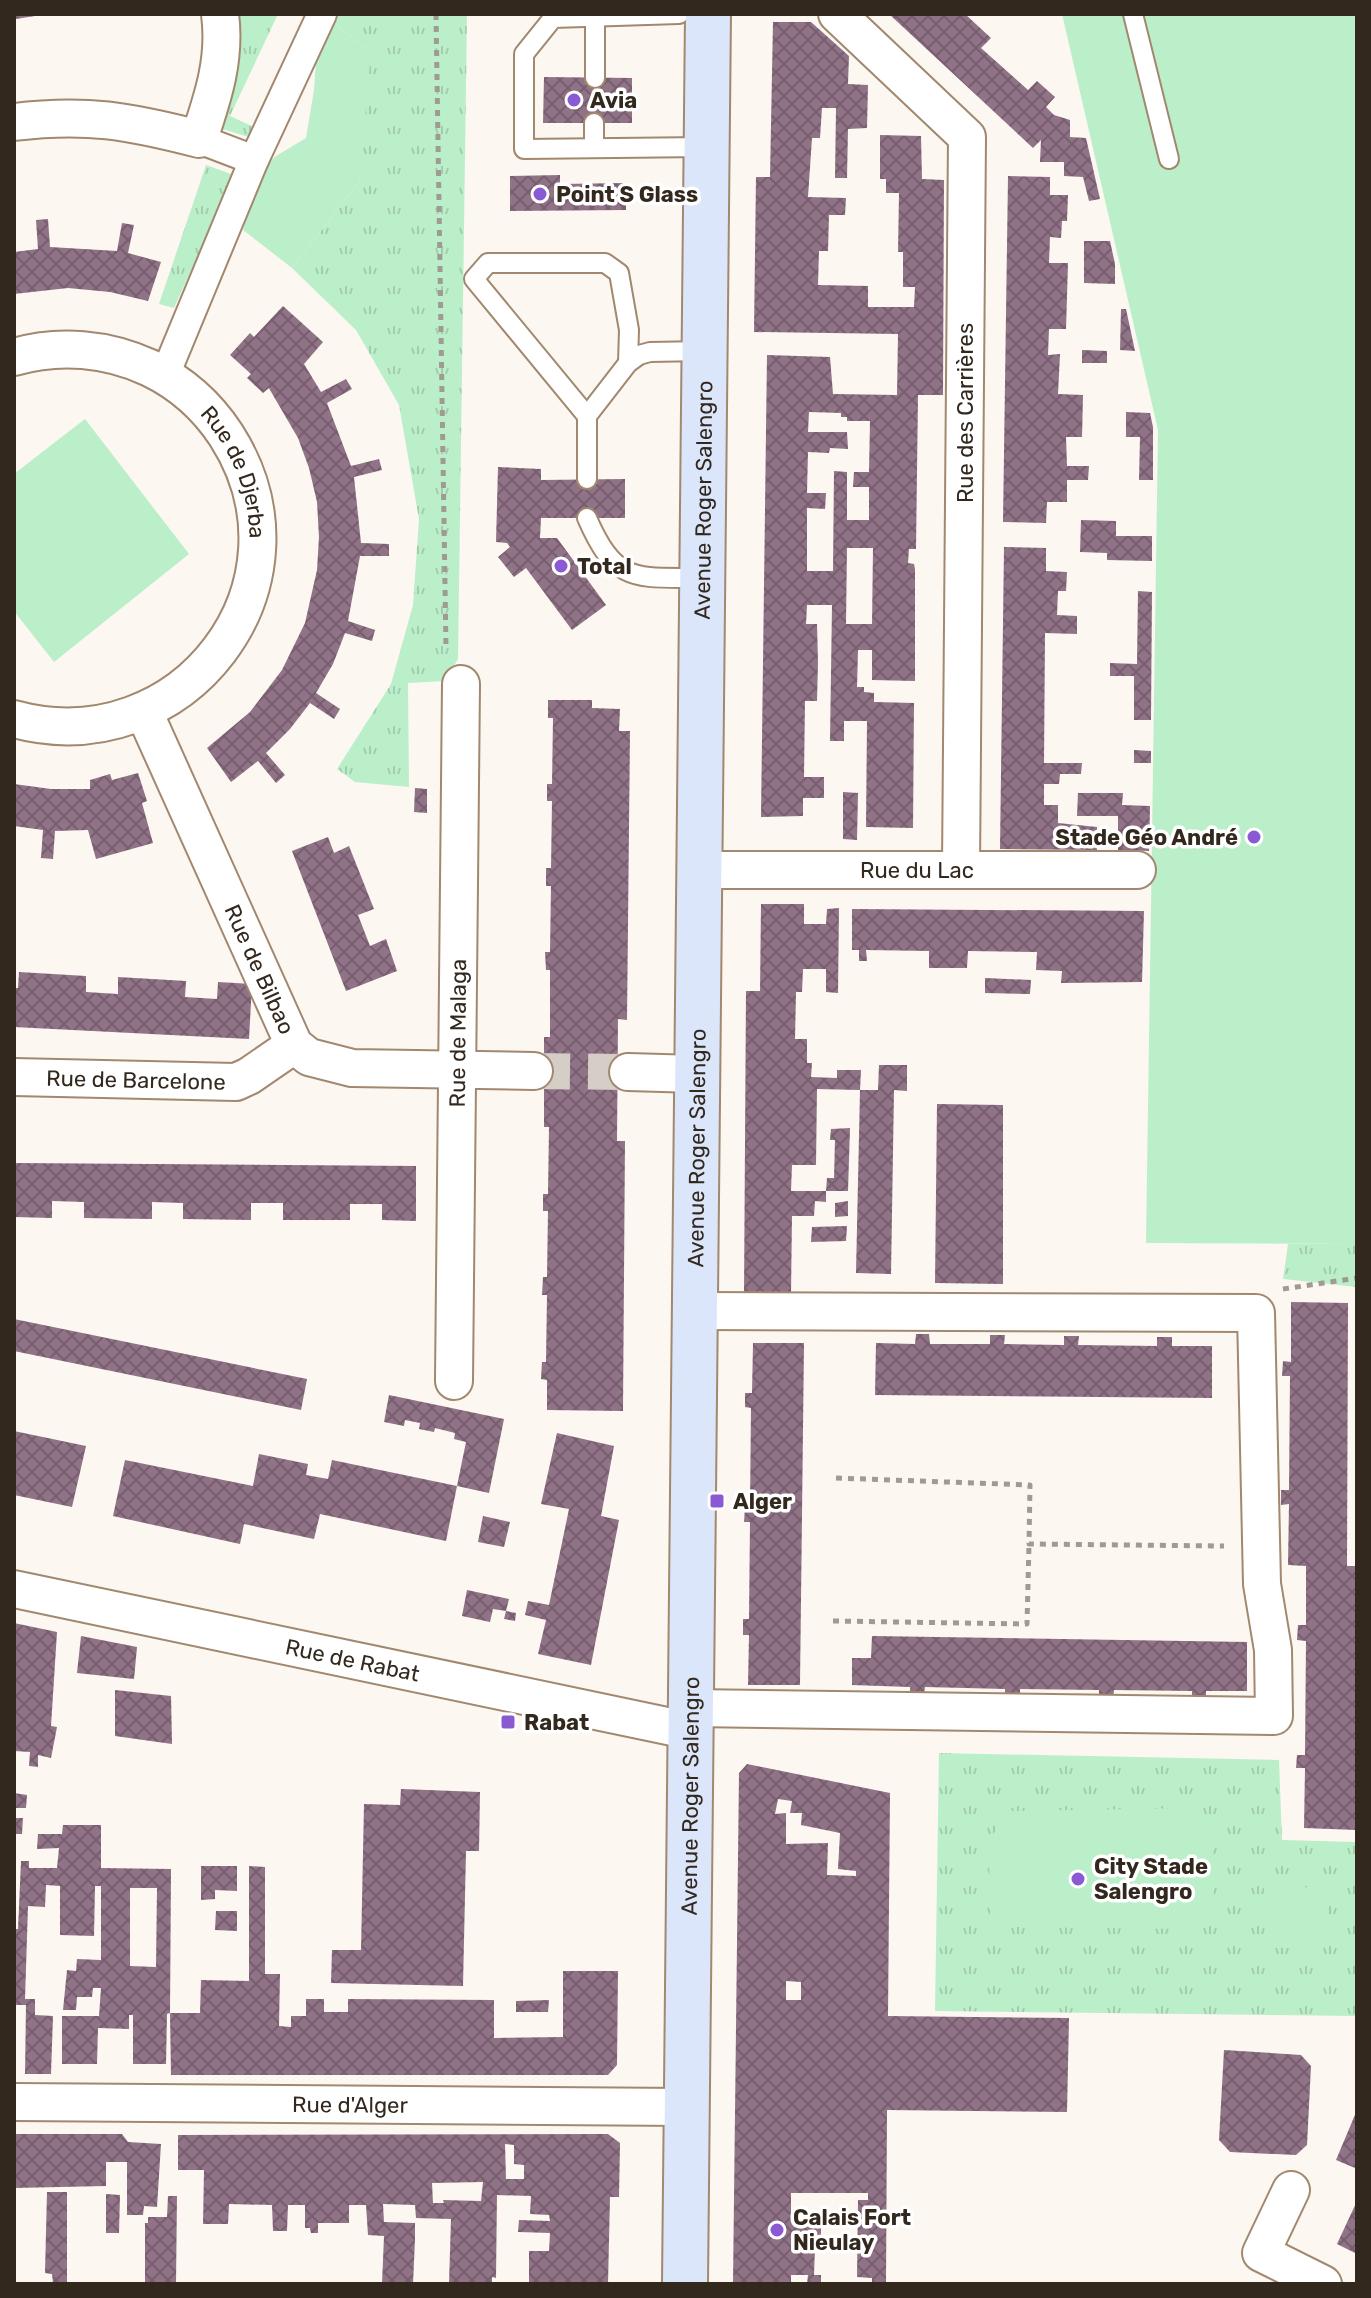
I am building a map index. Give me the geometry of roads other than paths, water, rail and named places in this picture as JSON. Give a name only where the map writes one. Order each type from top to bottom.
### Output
[{"type":"main road","name":"Avenue Roger Salengro","points":[[679,14],[692,147],[687,578],[664,1073],[682,1721]]},
{"type":"main road","name":"Avenue Roger Salengro","points":[[692,147],[707,34],[719,14]]},
{"type":"main road","name":"Avenue Roger Salengro","points":[[656,2284],[672,2107],[695,1311],[664,1073],[699,870],[687,578]]},
{"type":"main road","name":"Avenue Roger Salengro","points":[[672,2107],[685,2284]]},
{"type":"street","points":[[199,139],[216,88],[221,61],[223,36],[220,14]]},
{"type":"street","points":[[165,375],[254,160],[322,14]]},
{"type":"street","name":"Rue des Carrières","points":[[837,14],[967,137],[961,868]]},
{"type":"street","points":[[14,122],[94,117],[137,123],[199,139],[254,160]]},
{"type":"street","name":"Rue de Djerba","points":[[14,357],[66,349],[101,351],[165,375],[193,396],[216,421],[235,450],[253,504],[257,550],[252,584],[240,617],[223,647],[183,688],[144,712],[110,723],[73,728],[37,726],[14,719]]},
{"type":"street","name":"Rue de Malaga","points":[[454,1381],[461,684]]},
{"type":"street","name":"Rue de Bilbao","points":[[144,712],[294,1045],[309,1057],[352,1068],[534,1071]]},
{"type":"street","name":"Rue du Lac","points":[[699,870],[1137,870]]},
{"type":"street","name":"Rue de Barcelone","points":[[14,1077],[236,1082],[294,1045]]},
{"type":"street","name":"Rue de Rabat","points":[[14,1589],[682,1721],[1274,1716],[1273,1650],[1262,1584],[1256,1313],[695,1311]]},
{"type":"street","name":"Rue d'Alger","points":[[14,2102],[672,2107]]},
{"type":"street","points":[[1291,2190],[1261,2253],[1323,2284]]},
{"type":"lane","points":[[679,14],[553,18],[524,54],[524,149],[692,147]]},
{"type":"lane","points":[[1133,14],[1169,159]]},
{"type":"lane","points":[[595,16],[595,78]]},
{"type":"lane","points":[[594,123],[594,148]]},
{"type":"lane","points":[[587,416],[474,279],[488,263],[605,263],[619,273],[629,330],[628,363]]},
{"type":"lane","points":[[587,479],[587,416],[628,363],[650,352],[690,352]]},
{"type":"lane","points":[[587,518],[600,547],[625,571],[650,578],[687,578]]},
{"type":"tunnel","points":[[534,1071],[628,1072]]},
{"type":"place","name":"Avia","points":[[574,100]]},
{"type":"place","name":"Point S Glass","points":[[540,194]]},
{"type":"place","name":"Total","points":[[561,566]]},
{"type":"place","name":"Stade Géo André","points":[[1254,837]]},
{"type":"place","name":"Alger","points":[[717,1501]]},
{"type":"place","name":"Rabat","points":[[508,1722]]},
{"type":"place","name":"City Stade Salengro","points":[[1078,1879]]},
{"type":"place","name":"Calais Fort Nieulay","points":[[777,2230]]}]
